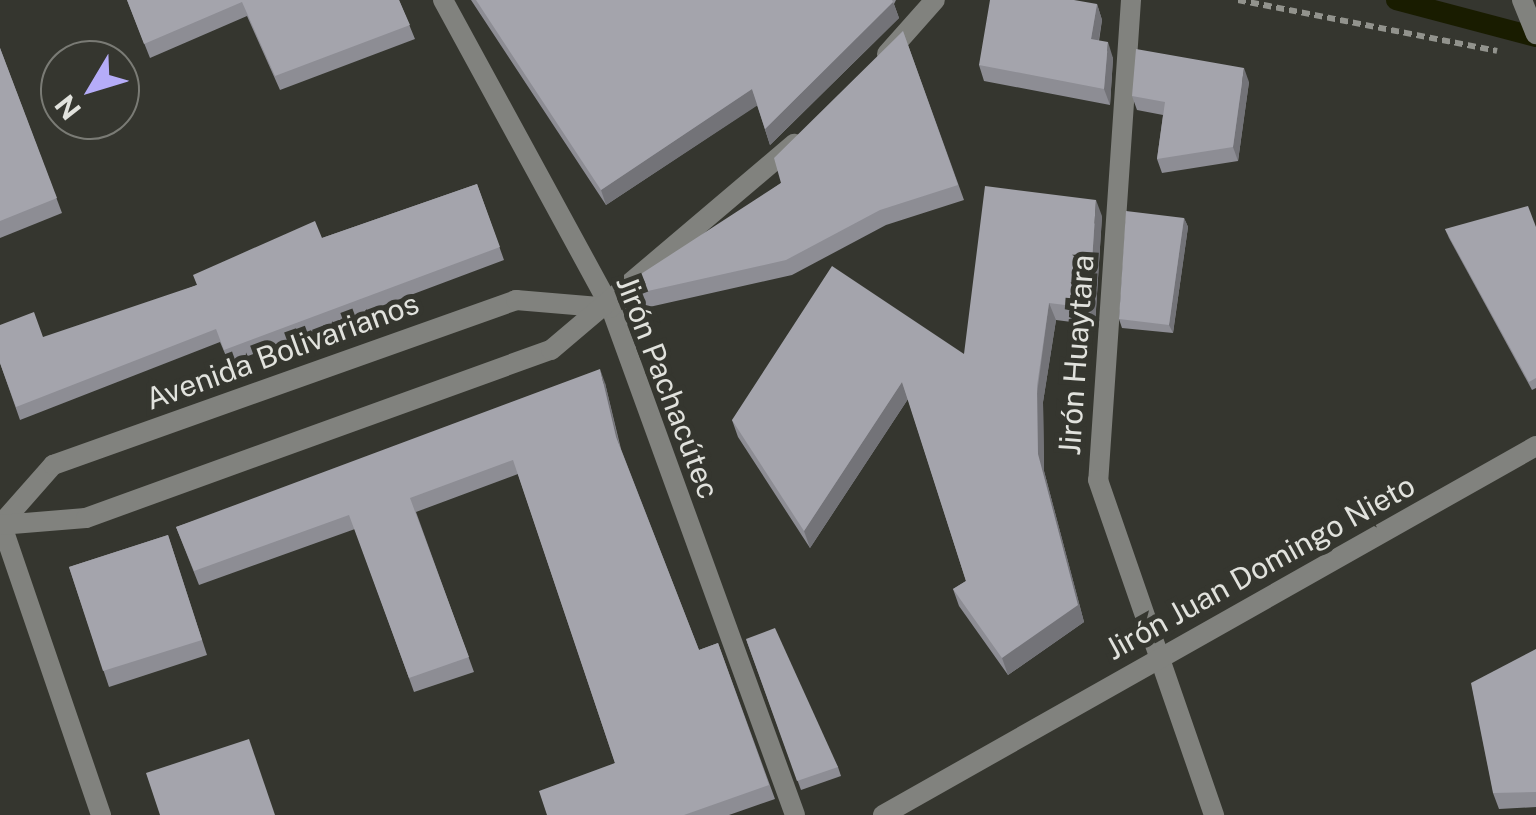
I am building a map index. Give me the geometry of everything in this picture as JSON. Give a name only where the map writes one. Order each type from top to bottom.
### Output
[{"type":"street","name":"Jirón Pachacútec","points":[[443,0],[611,308],[795,815]]},
{"type":"street","points":[[870,70],[935,0]]},
{"type":"street","name":"Jirón Huaytara","points":[[1131,0],[1098,480],[1157,661],[1214,815]]},
{"type":"street","points":[[1522,0],[1536,34]]},
{"type":"street","points":[[101,815],[0,523],[86,518],[551,350],[611,308],[816,122]]},
{"type":"street","name":"Avenida Bolivarianos","points":[[0,523],[53,465],[479,313],[516,300],[611,308]]},
{"type":"street","name":"Jirón Juan Domingo Nieto","points":[[884,815],[1011,736],[1157,661],[1536,446]]},
{"type":"path","points":[[1238,0],[1518,55]]},
{"type":"building","points":[[127,0],[399,0],[410,25],[275,76],[242,2],[144,44]]},
{"type":"building","points":[[476,0],[893,2],[765,129],[752,89],[601,190]]},
{"type":"building","points":[[990,0],[1074,0],[1097,4],[1091,39],[1108,42],[1104,89],[979,65]]},
{"type":"building","points":[[903,31],[958,185],[880,210],[786,260],[621,297],[627,283],[781,183],[774,158]]},
{"type":"building","points":[[0,48],[57,198],[0,221]]},
{"type":"building","points":[[1136,49],[1244,68],[1233,147],[1157,159],[1165,102],[1132,96]]},
{"type":"building","points":[[477,184],[500,247],[224,350],[216,329],[16,407],[0,363],[0,325],[34,312],[43,337],[197,285],[193,275],[315,221],[322,238]]},
{"type":"building","points":[[985,186],[1096,200],[1089,308],[1049,303],[1037,386],[1038,454],[1078,605],[1002,658],[953,589],[966,581],[902,382],[804,531],[732,420],[832,266],[964,354]]},
{"type":"building","points":[[1528,206],[1536,227],[1536,378],[1529,382],[1445,229]]},
{"type":"building","points":[[1126,211],[1184,218],[1169,325],[1119,319]]},
{"type":"building","points":[[600,369],[616,437],[699,650],[718,643],[769,785],[684,815],[547,815],[539,791],[615,763],[513,460],[410,498],[469,657],[409,678],[349,515],[194,571],[176,527]]},
{"type":"building","points":[[168,535],[202,640],[103,671],[69,567]]},
{"type":"building","points":[[775,628],[838,767],[797,781],[746,639]]},
{"type":"building","points":[[1536,649],[1536,792],[1493,793],[1471,683]]},
{"type":"building","points":[[249,739],[275,815],[160,815],[146,773]]},
{"type":"waterway","points":[[1396,0],[1536,37]]}]
